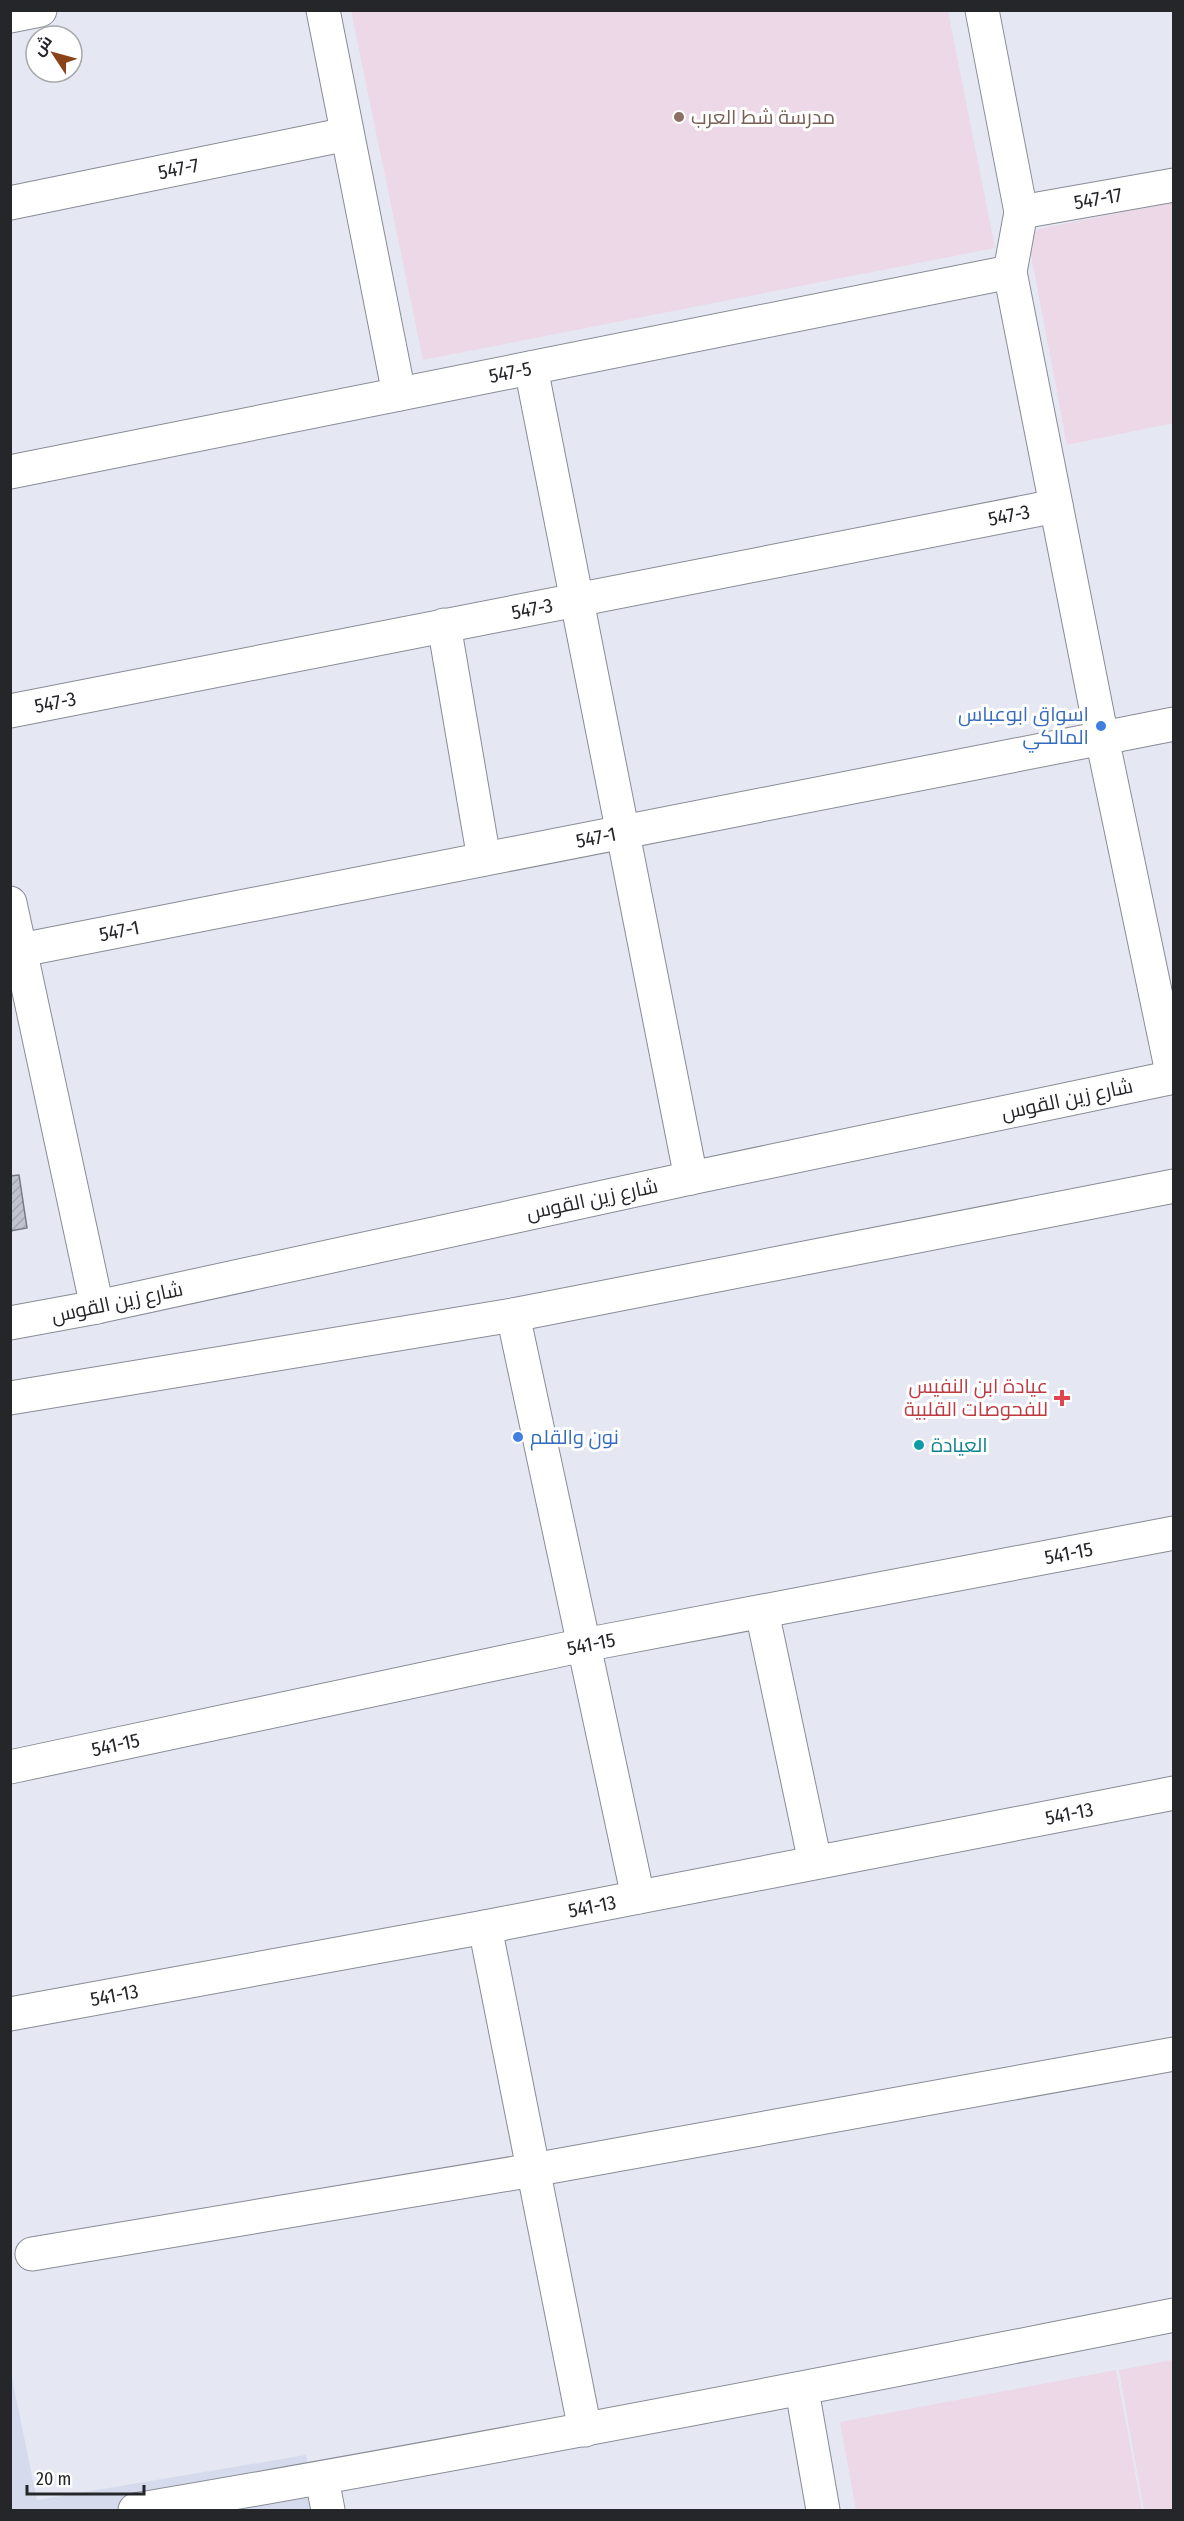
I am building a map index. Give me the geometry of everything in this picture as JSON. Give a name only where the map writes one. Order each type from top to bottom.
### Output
[{"type":"street","points":[[10,16],[40,10]]},
{"type":"street","points":[[323,10],[399,394]]},
{"type":"street","points":[[982,10],[1022,212],[1010,272],[1102,738],[1173,1077]]},
{"type":"street","name":"547-7","points":[[10,203],[347,134]]},
{"type":"street","name":"547-17","points":[[1022,212],[1173,185]]},
{"type":"street","name":"547-5","points":[[10,472],[1010,272]]},
{"type":"street","points":[[531,368],[691,1178]]},
{"type":"street","name":"547-3","points":[[10,711],[1056,506]]},
{"type":"street","points":[[444,626],[484,859]]},
{"type":"street","name":"547-1","points":[[21,950],[1173,724]]},
{"type":"street","points":[[10,903],[97,1307]]},
{"type":"street","name":"شارع زين القوس","points":[[10,1323],[97,1307],[691,1178],[1173,1077]]},
{"type":"street","points":[[10,1398],[513,1315],[1173,1186]]},
{"type":"street","points":[[513,1315],[638,1897]]},
{"type":"street","name":"541-15","points":[[10,1767],[584,1645],[1173,1533]]},
{"type":"street","points":[[762,1612],[815,1862]]},
{"type":"street","name":"541-13","points":[[10,2014],[485,1927],[1173,1793]]},
{"type":"street","points":[[485,1927],[585,2430]]},
{"type":"street","points":[[32,2254],[533,2170],[1173,2054]]},
{"type":"street","points":[[135,2511],[322,2479],[802,2390],[1173,2314]]},
{"type":"street","points":[[802,2390],[823,2511]]},
{"type":"street","points":[[322,2479],[328,2511]]},
{"type":"shaded area","points":[[351,11],[948,11],[995,248],[423,360]]},
{"type":"shaded area","points":[[1173,202],[1173,423],[1067,445],[1029,244],[1038,229]]},
{"type":"shaded area","points":[[1173,2360],[1173,2510],[1144,2510],[1119,2370]]},
{"type":"shaded area","points":[[10,2368],[37,2500],[306,2455],[316,2510],[11,2510]]},
{"type":"shaded area","points":[[1116,2370],[1142,2510],[856,2510],[840,2422]]},
{"type":"building","points":[[19,1175],[27,1228],[10,1231],[10,1176]]},
{"type":"place","name":"مدرسة شط العرب","points":[[679,117]]},
{"type":"place","name":"اسواق ابوعباس المالكي","points":[[1101,726]]},
{"type":"place","name":"عيادة ابن النفيس للفحوصات القلبية","points":[[1062,1398]]},
{"type":"place","name":"نون والقلم","points":[[518,1437]]},
{"type":"place","name":"العيادة","points":[[919,1445]]}]
